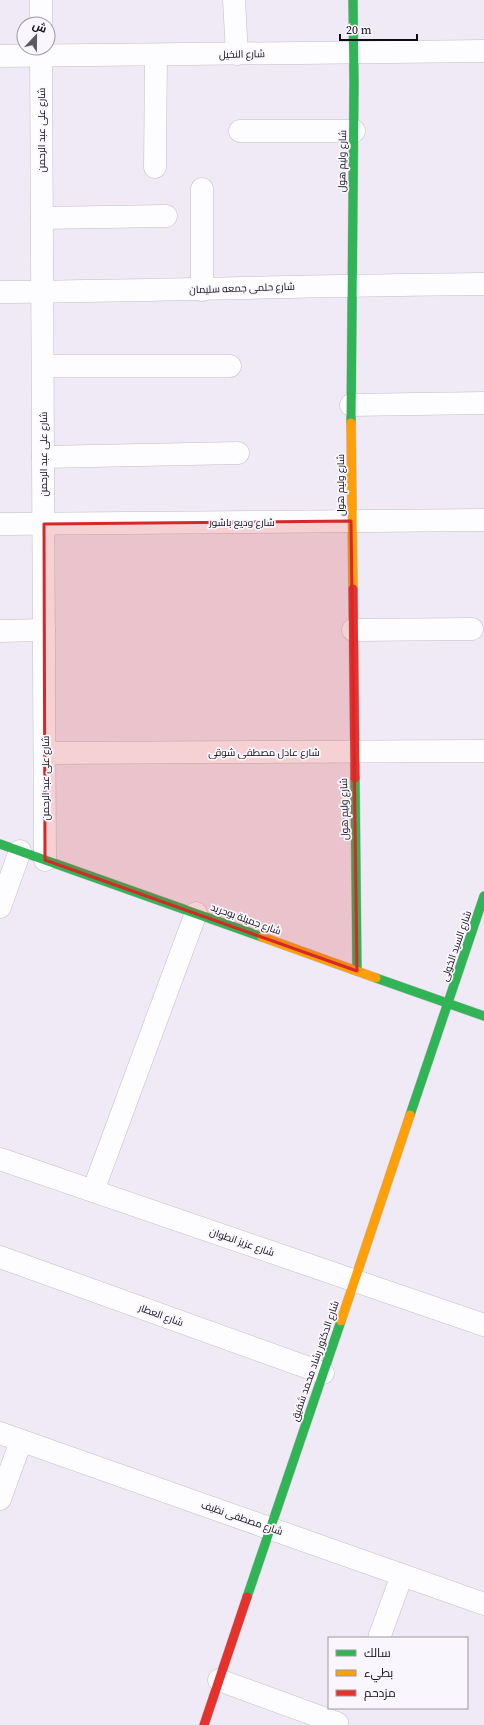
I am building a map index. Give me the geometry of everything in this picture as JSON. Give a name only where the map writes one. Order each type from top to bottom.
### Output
[{"type":"street","points":[[41,0],[41,16]]},
{"type":"street","points":[[234,0],[237,54]]},
{"type":"street","name":"شارع وليم هول","points":[[353,0],[355,53],[351,284],[351,521],[357,971]]},
{"type":"street","name":"شارع النخيل","points":[[56,52],[156,55],[484,51]]},
{"type":"street","name":"شارع النخيل","points":[[0,56],[16,54]]},
{"type":"street","points":[[155,168],[156,55]]},
{"type":"street","name":"شارع على عبد الرحمن","points":[[41,56],[45,860]]},
{"type":"street","points":[[240,131],[354,131]]},
{"type":"street","points":[[202,189],[202,290]]},
{"type":"street","points":[[42,218],[166,216]]},
{"type":"street","name":"شارع حلمى جمعه سليمان","points":[[0,292],[202,290],[351,284],[484,284]]},
{"type":"street","points":[[43,366],[230,366]]},
{"type":"street","points":[[351,405],[484,403]]},
{"type":"street","points":[[43,457],[238,453]]},
{"type":"street","name":"شارع وديع باشور","points":[[0,524],[484,520]]},
{"type":"street","points":[[353,630],[472,629]]},
{"type":"street","points":[[0,631],[44,630]]},
{"type":"street","name":"شارع عادل مصطفى شوقى","points":[[45,753],[484,751]]},
{"type":"street","points":[[0,907],[10,847]]},
{"type":"street","name":"شارع جميلة بوحريد","points":[[10,847],[484,1016]]},
{"type":"street","name":"شارع السيد الخولى","points":[[448,1003],[484,896]]},
{"type":"street","points":[[93,1191],[196,913]]},
{"type":"street","name":"شارع الدكتور رشاد محمد شفيق","points":[[204,1725],[448,1003]]},
{"type":"street","name":"شارع عزيز انطوان","points":[[0,1159],[484,1325]]},
{"type":"street","name":"شارع العطار","points":[[0,1257],[322,1373]]},
{"type":"street","name":"شارع مصطفى نظيف","points":[[0,1434],[484,1604]]},
{"type":"street","points":[[0,1499],[21,1441]]},
{"type":"street","points":[[378,1637],[402,1575]]},
{"type":"street","points":[[219,1680],[336,1723]]},
{"type":"highlighted area","points":[[351,521],[357,971],[45,860],[44,524]]},
{"type":"traffic: fast","points":[[351,423],[354,84],[353,0]]},
{"type":"traffic: fast","points":[[355,778],[357,971]]},
{"type":"traffic: fast","points":[[0,844],[262,937]]},
{"type":"traffic: fast","points":[[410,1115],[484,896]]},
{"type":"traffic: fast","points":[[376,978],[484,1016]]},
{"type":"traffic: fast","points":[[247,1597],[341,1321]]},
{"type":"traffic: slow","points":[[351,423],[353,589]]},
{"type":"traffic: slow","points":[[262,937],[376,978]]},
{"type":"traffic: slow","points":[[341,1321],[410,1115]]},
{"type":"traffic: jam","points":[[353,589],[355,778]]},
{"type":"traffic: jam","points":[[204,1725],[247,1597]]}]
